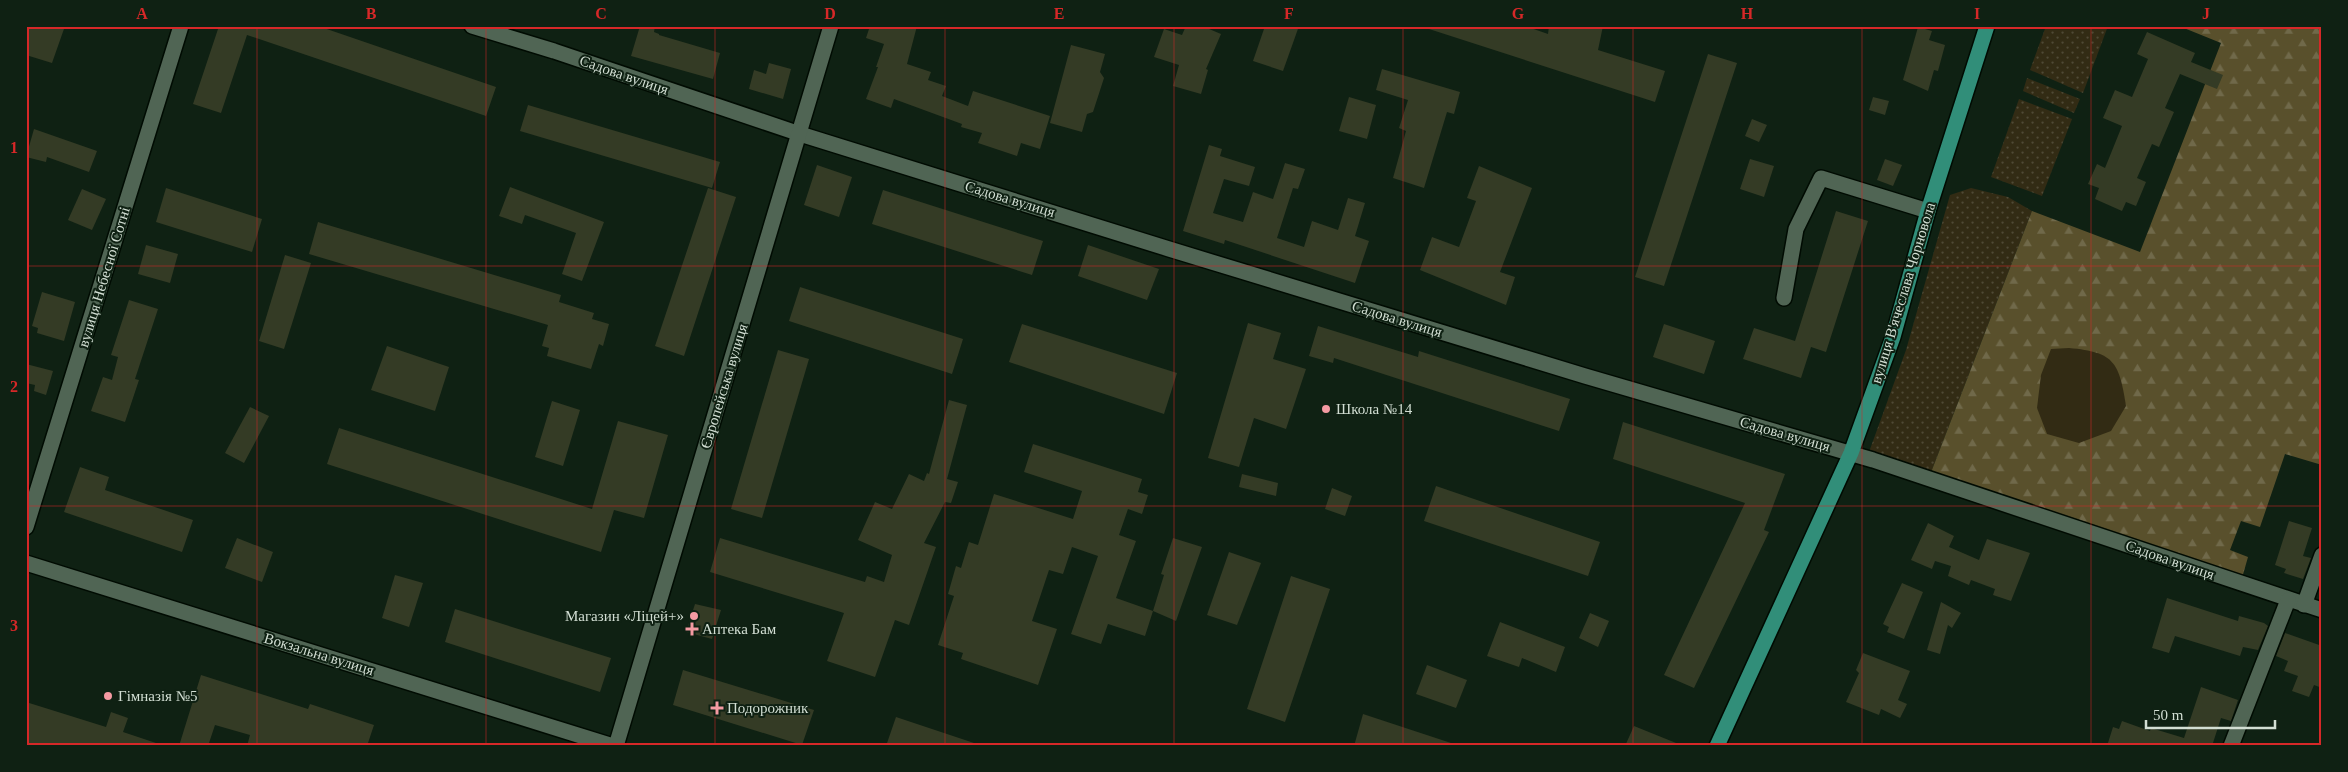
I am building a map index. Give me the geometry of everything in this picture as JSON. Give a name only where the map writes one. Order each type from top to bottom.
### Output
[{"type":"main road","name":"вулиця В'ячеслава Чорновола","points":[[1717,746],[1851,453],[1893,337],[1928,210],[1987,26]]},
{"type":"street","name":"вулиця Небесної Сотні","points":[[26,527],[181,26]]},
{"type":"street","name":"Садова вулиця","points":[[472,26],[554,51],[800,134],[1575,374],[1851,453],[2322,610]]},
{"type":"street","name":"Європейська вулиця","points":[[614,746],[831,26]]},
{"type":"street","points":[[1784,298],[1796,229],[1822,178],[1928,210]]},
{"type":"street","points":[[2304,605],[2322,555]]},
{"type":"street","name":"Вокзальна вулиця","points":[[26,563],[614,746]]},
{"type":"street","points":[[2231,746],[2288,600]]},
{"type":"shaded area","points":[[2046,26],[2108,26],[2083,93],[2030,70]]},
{"type":"shaded area","points":[[2027,78],[2080,99],[2074,113],[2023,91]]},
{"type":"shaded area","points":[[2019,99],[2072,119],[2042,196],[1991,177]]},
{"type":"shaded area","points":[[1971,188],[2008,197],[2032,211],[1930,475],[1869,452],[1906,350],[1950,195]]},
{"type":"shaded area","points":[[2069,348],[2096,353],[2112,362],[2121,379],[2126,406],[2111,431],[2079,443],[2047,434],[2037,408],[2041,375],[2051,349]]},
{"type":"green space","points":[[2179,26],[2322,26],[2322,465],[2285,454],[2260,527],[2241,521],[2230,550],[2248,557],[2242,578],[1930,475],[2032,211],[2140,252],[2221,43]]},
{"type":"building","points":[[26,26],[65,26],[52,63],[26,55]]},
{"type":"building","points":[[219,26],[318,26],[496,87],[486,116],[247,35],[221,113],[193,104]]},
{"type":"building","points":[[640,26],[655,26],[654,32],[659,35],[720,53],[713,79],[631,56]]},
{"type":"building","points":[[870,26],[917,26],[907,64],[931,72],[928,80],[946,86],[942,96],[968,106],[973,91],[1050,116],[1040,149],[1021,143],[1017,156],[978,143],[982,133],[961,127],[962,124],[894,99],[891,108],[866,99],[884,44],[866,38]]},
{"type":"building","points":[[1186,26],[1202,26],[1221,34],[1206,69],[1208,70],[1201,94],[1173,86],[1179,65],[1154,57],[1164,29],[1182,35]]},
{"type":"building","points":[[1265,26],[1299,26],[1283,71],[1253,61]]},
{"type":"building","points":[[1430,26],[1525,26],[1548,34],[1549,26],[1603,26],[1598,50],[1665,71],[1655,102],[1429,29]]},
{"type":"building","points":[[1918,27],[1932,31],[1929,40],[1945,45],[1938,71],[1934,70],[1928,91],[1903,80]]},
{"type":"building","points":[[2147,32],[2195,53],[2191,62],[2223,75],[2217,89],[2180,74],[2165,108],[2174,112],[2159,147],[2152,144],[2137,178],[2146,182],[2136,206],[2126,202],[2122,211],[2095,199],[2099,188],[2088,184],[2097,164],[2105,168],[2122,126],[2103,118],[2115,90],[2132,97],[2148,59],[2137,54]]},
{"type":"building","points":[[1071,45],[1105,54],[1100,72],[1104,78],[1093,112],[1087,114],[1082,132],[1050,123]]},
{"type":"building","points":[[1708,54],[1737,63],[1664,286],[1635,277]]},
{"type":"building","points":[[769,63],[791,69],[783,99],[749,89],[754,70],[766,74]]},
{"type":"building","points":[[1382,69],[1460,92],[1454,114],[1447,112],[1424,188],[1393,178],[1406,131],[1399,128],[1408,100],[1376,90]]},
{"type":"building","points":[[1349,97],[1376,105],[1367,139],[1339,131]]},
{"type":"building","points":[[1873,97],[1889,101],[1885,115],[1869,110]]},
{"type":"building","points":[[528,105],[720,162],[712,188],[520,131]]},
{"type":"building","points":[[1752,119],[1767,125],[1759,142],[1745,136]]},
{"type":"building","points":[[34,129],[97,151],[89,172],[47,157],[46,162],[26,157]]},
{"type":"building","points":[[1209,145],[1222,149],[1220,156],[1255,167],[1249,186],[1224,179],[1213,213],[1243,222],[1253,192],[1273,199],[1285,163],[1305,169],[1298,189],[1293,188],[1277,238],[1304,247],[1312,221],[1338,230],[1348,198],[1365,203],[1355,236],[1369,241],[1355,283],[1225,240],[1224,244],[1183,231]]},
{"type":"building","points":[[1750,159],[1774,166],[1764,197],[1740,189]]},
{"type":"building","points":[[1885,159],[1902,165],[1893,186],[1877,180]]},
{"type":"building","points":[[817,165],[852,177],[839,217],[804,205]]},
{"type":"building","points":[[1479,166],[1532,188],[1500,272],[1515,277],[1506,305],[1420,270],[1432,237],[1459,247],[1476,201],[1467,198]]},
{"type":"building","points":[[510,187],[604,222],[582,281],[562,274],[576,233],[525,215],[522,224],[499,216]]},
{"type":"building","points":[[166,188],[262,219],[252,252],[156,222]]},
{"type":"building","points":[[708,188],[736,197],[684,356],[655,346]]},
{"type":"building","points":[[82,189],[106,199],[92,230],[68,220]]},
{"type":"building","points":[[883,190],[1043,241],[1032,275],[872,224]]},
{"type":"building","points":[[1836,211],[1868,221],[1826,352],[1811,347],[1801,378],[1743,359],[1754,328],[1795,341]]},
{"type":"building","points":[[318,222],[561,295],[559,302],[594,313],[592,319],[609,324],[603,346],[599,344],[591,369],[547,356],[549,348],[542,346],[548,325],[309,254]]},
{"type":"building","points":[[146,245],[178,254],[170,283],[138,274]]},
{"type":"building","points":[[1088,245],[1159,269],[1147,300],[1078,276]]},
{"type":"building","points":[[285,255],[311,263],[284,349],[259,341]]},
{"type":"building","points":[[800,287],[963,339],[952,374],[789,321]]},
{"type":"building","points":[[42,292],[75,302],[64,341],[37,333],[38,328],[32,326]]},
{"type":"building","points":[[129,300],[158,309],[135,379],[139,380],[125,422],[91,411],[103,377],[112,380],[118,357],[111,355]]},
{"type":"building","points":[[1248,323],[1281,333],[1273,359],[1306,369],[1286,429],[1254,418],[1239,467],[1208,458]]},
{"type":"building","points":[[1022,324],[1177,373],[1164,414],[1009,362]]},
{"type":"building","points":[[1664,324],[1715,341],[1704,374],[1653,357]]},
{"type":"building","points":[[1318,326],[1418,357],[1419,351],[1570,399],[1559,431],[1334,358],[1333,363],[1309,356]]},
{"type":"building","points":[[387,346],[449,367],[435,411],[371,390]]},
{"type":"building","points":[[778,350],[809,359],[762,518],[731,509]]},
{"type":"building","points":[[26,364],[53,371],[46,395],[34,391],[35,385],[26,383]]},
{"type":"building","points":[[949,400],[967,405],[947,479],[958,482],[951,503],[945,502],[924,543],[936,547],[909,625],[895,620],[875,677],[827,661],[844,613],[710,572],[720,538],[865,582],[867,576],[884,582],[892,555],[858,540],[875,502],[892,509],[909,474],[924,481],[927,473],[929,474]]},
{"type":"building","points":[[552,401],[580,410],[563,466],[535,457]]},
{"type":"building","points":[[250,407],[269,416],[244,463],[225,453]]},
{"type":"building","points":[[618,421],[668,435],[644,518],[614,510],[601,552],[327,464],[339,428],[592,509]]},
{"type":"building","points":[[1623,422],[1785,474],[1764,530],[1769,532],[1694,688],[1664,675],[1745,503],[1613,459]]},
{"type":"building","points":[[1033,444],[1142,479],[1138,492],[1148,495],[1142,514],[1128,509],[1119,535],[1136,541],[1116,598],[1153,611],[1145,636],[1108,624],[1101,644],[1071,634],[1098,556],[1072,547],[1063,574],[1049,570],[1032,621],[1057,629],[1038,685],[961,659],[963,653],[938,645],[954,596],[948,594],[956,566],[961,568],[969,542],[978,545],[994,494],[1073,519],[1082,491],[1024,472]]},
{"type":"building","points":[[80,467],[109,477],[105,490],[193,520],[182,552],[64,512]]},
{"type":"building","points":[[1242,474],[1278,483],[1276,496],[1239,487]]},
{"type":"building","points":[[1436,486],[1600,542],[1588,576],[1424,521]]},
{"type":"building","points":[[1332,488],[1352,496],[1345,516],[1325,509]]},
{"type":"building","points":[[2289,521],[2312,528],[2303,556],[2311,558],[2303,579],[2284,573],[2286,569],[2275,565]]},
{"type":"building","points":[[1928,523],[1954,536],[1949,547],[1979,560],[1987,539],[2030,553],[2011,601],[1993,595],[1995,589],[1971,580],[1969,585],[1948,576],[1951,566],[1935,561],[1932,569],[1911,560]]},
{"type":"building","points":[[237,538],[273,552],[262,582],[225,568]]},
{"type":"building","points":[[1173,538],[1202,547],[1176,621],[1153,611],[1164,575],[1161,574]]},
{"type":"building","points":[[1229,552],[1261,563],[1237,625],[1207,615]]},
{"type":"building","points":[[395,575],[423,583],[409,627],[382,618]]},
{"type":"building","points":[[1291,576],[1330,589],[1285,722],[1247,709]]},
{"type":"building","points":[[1902,583],[1923,592],[1904,639],[1887,632],[1889,627],[1883,624]]},
{"type":"building","points":[[2167,598],[2238,621],[2239,616],[2264,623],[2268,626],[2258,650],[2243,647],[2240,656],[2175,636],[2169,653],[2152,648]]},
{"type":"building","points":[[1941,602],[1961,613],[1952,628],[1948,625],[1940,654],[1927,650]]},
{"type":"building","points":[[695,604],[721,610],[712,639],[686,632]]},
{"type":"building","points":[[455,609],[611,658],[600,692],[445,642]]},
{"type":"building","points":[[1590,613],[1609,621],[1598,647],[1579,638]]},
{"type":"building","points":[[1500,622],[1565,647],[1556,672],[1522,658],[1519,667],[1487,656]]},
{"type":"building","points":[[2285,633],[2322,646],[2322,688],[2314,685],[2309,697],[2292,691],[2298,676],[2284,671],[2288,661],[2276,656]]},
{"type":"building","points":[[1863,653],[1910,671],[1898,700],[1907,704],[1900,718],[1881,709],[1879,715],[1846,702],[1859,673],[1856,670]]},
{"type":"building","points":[[1427,665],[1467,680],[1456,708],[1416,694]]},
{"type":"building","points":[[683,670],[814,710],[802,745],[673,705]]},
{"type":"building","points":[[201,675],[308,709],[310,704],[374,725],[367,746],[247,746],[250,735],[215,725],[208,746],[179,746]]},
{"type":"building","points":[[2201,687],[2238,700],[2231,721],[2221,718],[2212,746],[2107,746],[2113,727],[2119,729],[2122,721],[2150,731],[2151,728],[2184,738]]},
{"type":"building","points":[[26,702],[106,727],[111,712],[128,718],[123,732],[156,743],[155,746],[26,746]]},
{"type":"building","points":[[1363,714],[1451,743],[1450,746],[1354,746]]},
{"type":"building","points":[[896,717],[974,743],[974,746],[886,746]]},
{"type":"building","points":[[1634,726],[1681,745],[1681,746],[1625,746]]},
{"type":"place","name":"Школа №14","points":[[1326,409]]},
{"type":"place","name":"Магазин «Ліцей+»","points":[[694,616]]},
{"type":"place","name":"Аптека Бам","points":[[692,629]]},
{"type":"place","name":"Гімназія №5","points":[[108,696]]},
{"type":"place","name":"Подорожник","points":[[717,708]]}]
